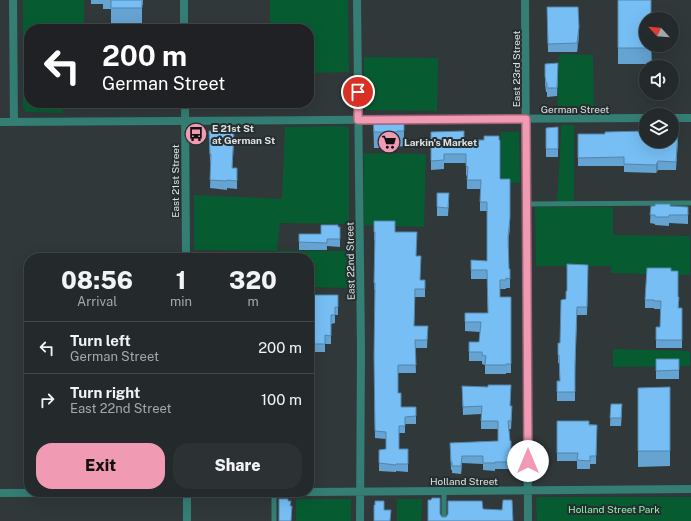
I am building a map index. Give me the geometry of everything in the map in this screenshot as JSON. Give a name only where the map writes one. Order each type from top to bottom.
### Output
[{"type":"street","points":[[13,0],[14,122]]},
{"type":"street","points":[[184,0],[184,24]]},
{"type":"street","name":"East 22nd Street","points":[[357,0],[361,350],[360,521]]},
{"type":"street","name":"East 23rd Street","points":[[525,0],[528,521]]},
{"type":"street","name":"East 21st Street","points":[[185,108],[186,253]]},
{"type":"street","name":"German Street","points":[[0,122],[639,118]]},
{"type":"street","points":[[679,118],[691,118]]},
{"type":"street","name":"Holland Street","points":[[314,492],[691,490]]},
{"type":"street","points":[[0,494],[24,494]]},
{"type":"street","points":[[187,497],[187,521]]},
{"type":"lane","points":[[526,204],[691,203]]},
{"type":"lane","points":[[444,491],[444,521]]},
{"type":"lane","points":[[274,497],[274,521]]},
{"type":"green space","points":[[23,0],[84,0],[84,24],[24,24],[23,40]]},
{"type":"green space","points":[[270,0],[348,0],[349,72],[314,73],[314,24],[270,24]]},
{"type":"green space","points":[[559,54],[593,55],[594,110],[557,110]]},
{"type":"green space","points":[[364,57],[438,58],[437,111],[365,110]]},
{"type":"green space","points":[[24,62],[24,108],[63,108],[63,113],[26,112],[23,107]]},
{"type":"green space","points":[[561,125],[574,125],[574,203],[557,203]]},
{"type":"green space","points":[[346,126],[349,129],[349,224],[280,223],[277,251],[194,250],[194,195],[282,199],[285,127]]},
{"type":"green space","points":[[501,132],[519,132],[520,183],[501,183]]},
{"type":"green space","points":[[364,153],[426,154],[424,227],[364,225]]},
{"type":"green space","points":[[535,207],[613,207],[613,235],[690,236],[690,275],[611,273],[611,266],[536,266]]},
{"type":"green space","points":[[277,251],[350,251],[350,288],[314,287],[314,253],[277,253]]},
{"type":"green space","points":[[613,349],[690,351],[690,366],[613,367]]},
{"type":"green space","name":"Holland Street Park","points":[[538,497],[691,497],[691,521],[537,521],[536,500]]},
{"type":"green space","points":[[296,499],[351,499],[351,521],[296,521]]},
{"type":"green space","points":[[397,499],[422,499],[421,521],[397,521]]},
{"type":"building","points":[[111,0],[142,0],[142,8],[111,8]]},
{"type":"building","points":[[618,0],[651,0],[651,12],[639,12],[639,48],[618,48]]},
{"type":"building","points":[[547,7],[578,7],[579,27],[577,43],[548,44]]},
{"type":"building","points":[[558,63],[557,88],[547,88],[545,64]]},
{"type":"building","points":[[373,118],[397,118],[397,122],[404,121],[404,131],[374,132]]},
{"type":"building","points":[[558,127],[558,149],[546,149],[546,128]]},
{"type":"building","points":[[209,131],[234,131],[232,168],[237,168],[237,181],[210,180],[211,154]]},
{"type":"building","points":[[464,131],[464,140],[484,140],[484,136],[499,136],[500,179],[510,179],[510,217],[508,238],[510,279],[506,278],[506,280],[500,280],[500,297],[511,297],[511,364],[506,365],[485,365],[486,356],[482,355],[482,352],[469,352],[469,342],[479,342],[481,322],[465,322],[465,313],[488,313],[487,270],[471,270],[471,260],[487,261],[487,202],[480,202],[481,180],[467,180],[468,167],[466,166],[466,154],[444,154],[444,160],[431,161],[431,132]]},
{"type":"building","points":[[639,131],[639,148],[677,148],[676,162],[658,161],[656,165],[624,164],[624,157],[578,158],[578,134],[605,134],[605,132]]},
{"type":"building","points":[[437,193],[449,193],[448,208],[437,207]]},
{"type":"building","points":[[655,204],[670,204],[670,206],[688,207],[688,215],[655,217],[655,215],[650,215],[651,206],[655,206]]},
{"type":"building","points":[[374,221],[395,221],[395,232],[417,232],[416,256],[421,256],[420,280],[425,280],[425,289],[415,289],[414,326],[428,326],[427,340],[415,340],[416,365],[398,365],[398,393],[401,393],[401,407],[416,407],[416,416],[405,417],[405,426],[399,426],[399,449],[408,449],[408,464],[396,465],[379,463],[379,450],[386,449],[386,432],[375,431]]},
{"type":"building","points":[[321,225],[338,225],[338,227],[340,227],[340,239],[327,239],[327,243],[299,242],[299,234],[321,234]]},
{"type":"building","points":[[567,264],[588,265],[587,307],[577,307],[575,392],[557,392],[557,381],[560,381],[558,343],[560,343],[561,300],[566,299]]},
{"type":"building","points":[[647,268],[671,268],[671,271],[678,271],[678,308],[682,308],[682,340],[656,340],[656,327],[660,327],[661,301],[645,300]]},
{"type":"building","points":[[314,295],[338,295],[338,307],[335,307],[335,315],[331,315],[331,336],[325,335],[325,344],[314,344]]},
{"type":"building","points":[[656,359],[679,359],[679,370],[656,371]]},
{"type":"building","points":[[488,385],[511,385],[511,421],[508,421],[511,441],[511,462],[483,463],[483,456],[462,456],[461,466],[452,466],[450,443],[498,441],[498,421],[481,421],[482,406],[463,407],[462,386],[488,387]]},
{"type":"building","points":[[670,387],[670,451],[638,451],[638,388]]},
{"type":"building","points":[[611,404],[622,404],[621,418],[610,418]]},
{"type":"building","points":[[557,421],[589,421],[589,425],[597,425],[596,456],[590,456],[590,461],[577,460],[578,453],[557,453]]},
{"type":"building","points":[[432,498],[440,498],[440,514],[442,517],[446,517],[448,514],[448,501],[482,501],[483,509],[502,510],[503,500],[512,500],[513,521],[428,521],[428,500],[431,500]]},
{"type":"building","points":[[279,499],[288,499],[288,501],[291,501],[291,521],[279,521]]},
{"type":"building","points":[[375,501],[384,501],[384,510],[391,510],[390,521],[374,521]]},
{"type":"place","name":"E 21st St at German St","points":[[196,134]]},
{"type":"place","name":"Larkin's Market","points":[[389,142]]},
{"type":"route","points":[[358,92],[358,120],[526,119],[528,461]]}]
